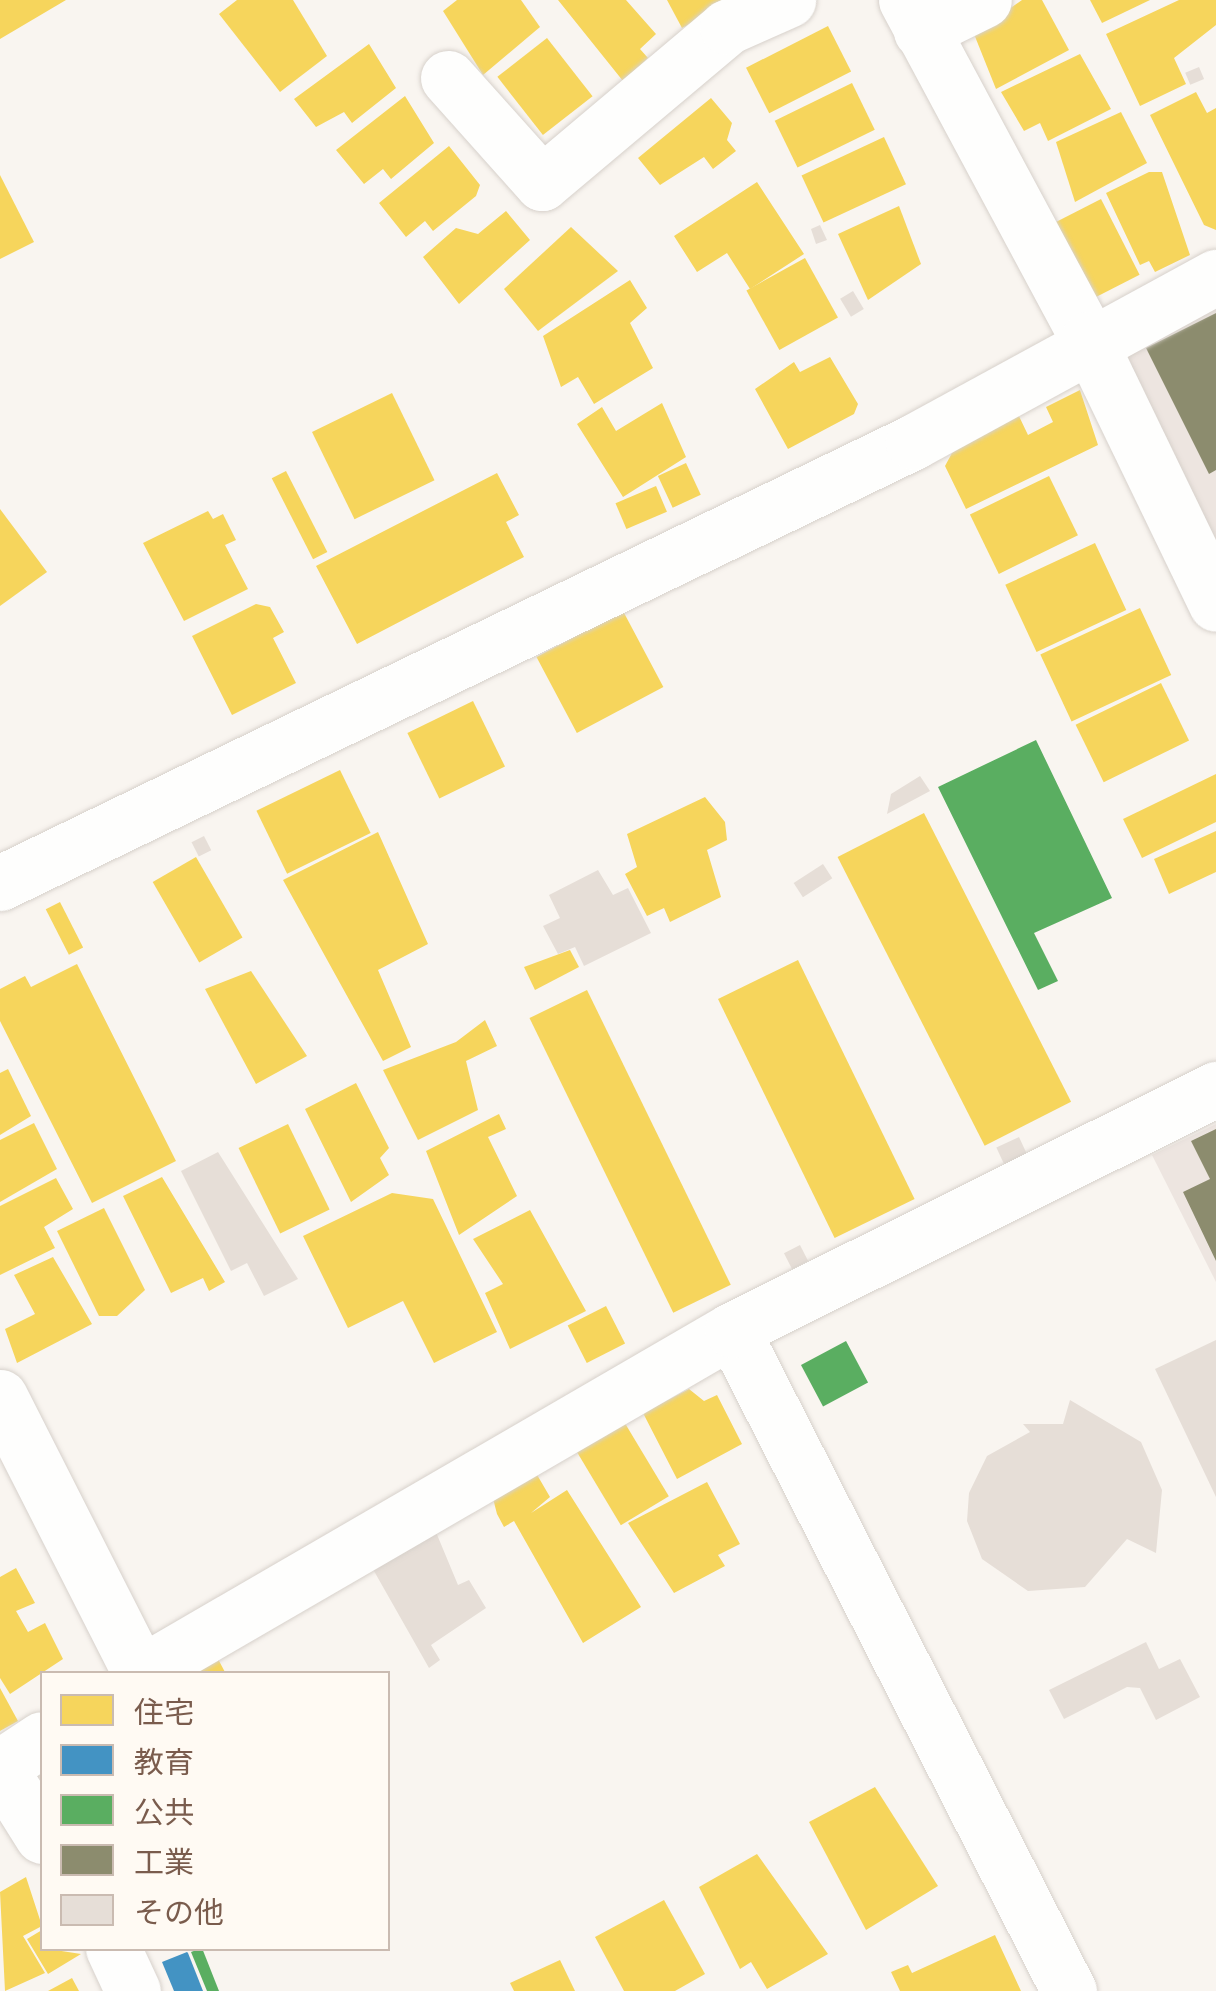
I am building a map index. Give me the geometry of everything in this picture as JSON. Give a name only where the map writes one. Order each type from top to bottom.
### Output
[{"type":"street","points":[[448,78],[542,183],[726,27],[788,0]]},
{"type":"street","points":[[984,0],[914,16],[1088,339],[1216,604]]},
{"type":"street","points":[[0,883],[913,442],[1088,339],[1216,277]]},
{"type":"street","points":[[143,1671],[732,1330],[1216,1089]]},
{"type":"street","points":[[732,1330],[1069,1991]]},
{"type":"street","points":[[0,1397],[139,1671]]},
{"type":"street","points":[[40,1740],[0,1768],[40,1833]]},
{"type":"street","points":[[115,1951],[132,1991]]},
{"type":"shaded area","points":[[1216,304],[1216,546],[1119,351]]},
{"type":"shaded area","points":[[1216,1124],[1216,1282],[1152,1155]]},
{"type":"building: 住宅","points":[[0,0],[66,0],[0,39]]},
{"type":"building: 住宅","points":[[237,0],[293,0],[327,56],[280,92],[219,14]]},
{"type":"building: 住宅","points":[[457,0],[521,0],[540,27],[483,75],[443,11]]},
{"type":"building: 住宅","points":[[558,0],[626,0],[656,34],[640,49],[648,58],[623,81]]},
{"type":"building: 住宅","points":[[667,0],[735,0],[682,28]]},
{"type":"building: 住宅","points":[[1022,0],[1042,0],[1069,50],[996,89],[974,34]]},
{"type":"building: 住宅","points":[[1090,0],[1150,0],[1102,23]]},
{"type":"building: 住宅","points":[[1179,0],[1216,0],[1216,25],[1174,58],[1186,84],[1140,106],[1106,34]]},
{"type":"building: 住宅","points":[[828,26],[851,71],[769,113],[746,68]]},
{"type":"building: 住宅","points":[[547,38],[593,96],[543,135],[497,77]]},
{"type":"building: 住宅","points":[[369,44],[396,88],[352,123],[344,112],[316,127],[294,99]]},
{"type":"building: 住宅","points":[[1080,54],[1111,109],[1048,141],[1040,123],[1024,131],[1001,92]]},
{"type":"building: 住宅","points":[[852,83],[875,130],[797,167],[775,121]]},
{"type":"building: 住宅","points":[[1196,92],[1207,113],[1216,108],[1216,230],[1204,225],[1150,115]]},
{"type":"building: 住宅","points":[[405,96],[434,143],[391,179],[383,169],[364,184],[336,150]]},
{"type":"building: 住宅","points":[[711,98],[732,123],[727,140],[736,151],[713,169],[704,157],[660,185],[638,158]]},
{"type":"building: 住宅","points":[[1121,112],[1147,163],[1075,202],[1056,142]]},
{"type":"building: 住宅","points":[[884,137],[906,184],[824,223],[802,175]]},
{"type":"building: 住宅","points":[[449,146],[480,185],[476,196],[433,231],[425,221],[406,237],[379,203]]},
{"type":"building: 住宅","points":[[1149,172],[1162,172],[1190,255],[1155,272],[1149,261],[1140,265],[1106,193]]},
{"type":"building: 住宅","points":[[0,175],[34,242],[0,259]]},
{"type":"building: 住宅","points":[[757,182],[804,254],[750,289],[727,253],[697,272],[674,236]]},
{"type":"building: 住宅","points":[[1101,199],[1140,275],[1090,300],[1051,224]]},
{"type":"building: 住宅","points":[[899,206],[921,264],[868,300],[838,234]]},
{"type":"building: 住宅","points":[[506,211],[530,240],[459,304],[423,257],[456,228],[478,234]]},
{"type":"building: 住宅","points":[[571,227],[618,271],[538,331],[504,289]]},
{"type":"building: 住宅","points":[[805,258],[838,317],[779,350],[746,290]]},
{"type":"building: 住宅","points":[[630,280],[647,308],[630,323],[653,368],[594,404],[578,377],[561,387],[543,336]]},
{"type":"building: 住宅","points":[[830,357],[858,404],[854,414],[788,449],[755,389],[794,362],[800,372]]},
{"type":"building: 住宅","points":[[1080,390],[1098,445],[966,509],[945,466],[959,440],[1017,412],[1028,435],[1053,422],[1046,407]]},
{"type":"building: 住宅","points":[[392,393],[435,480],[355,519],[312,432]]},
{"type":"building: 住宅","points":[[662,403],[686,457],[623,497],[577,424],[602,407],[616,431]]},
{"type":"building: 住宅","points":[[686,463],[701,495],[673,508],[658,476]]},
{"type":"building: 住宅","points":[[286,471],[327,552],[313,559],[272,478]]},
{"type":"building: 住宅","points":[[497,473],[519,515],[506,522],[524,557],[357,644],[316,566]]},
{"type":"building: 住宅","points":[[1049,476],[1078,535],[999,574],[970,515]]},
{"type":"building: 住宅","points":[[656,486],[667,512],[626,529],[615,503]]},
{"type":"building: 住宅","points":[[0,509],[47,572],[0,606]]},
{"type":"building: 住宅","points":[[208,511],[213,519],[223,514],[236,540],[225,545],[248,589],[184,621],[143,543]]},
{"type":"building: 住宅","points":[[1095,543],[1126,610],[1037,652],[1005,585]]},
{"type":"building: 住宅","points":[[256,604],[270,607],[284,632],[273,638],[296,683],[232,715],[192,636]]},
{"type":"building: 住宅","points":[[1140,608],[1171,675],[1072,722],[1040,654]]},
{"type":"building: 住宅","points":[[623,611],[663,687],[577,733],[536,657]]},
{"type":"building: 住宅","points":[[1161,683],[1189,741],[1104,782],[1076,725]]},
{"type":"building: 住宅","points":[[473,701],[505,767],[439,799],[407,733]]},
{"type":"building: 住宅","points":[[340,770],[371,833],[287,874],[256,811]]},
{"type":"building: 住宅","points":[[1216,774],[1216,822],[1142,858],[1123,819]]},
{"type":"building: 住宅","points":[[705,797],[725,822],[727,840],[707,850],[721,897],[670,922],[664,908],[647,916],[625,874],[637,867],[627,834]]},
{"type":"building: 住宅","points":[[924,813],[1071,1102],[985,1146],[838,857]]},
{"type":"building: 住宅","points":[[1216,831],[1216,872],[1169,894],[1154,859]]},
{"type":"building: 住宅","points":[[378,832],[428,944],[378,970],[411,1047],[383,1061],[283,880]]},
{"type":"building: 住宅","points":[[196,857],[242,938],[199,963],[153,882]]},
{"type":"building: 住宅","points":[[60,902],[83,947],[69,955],[46,909]]},
{"type":"building: 住宅","points":[[570,950],[579,967],[535,990],[524,967]]},
{"type":"building: 住宅","points":[[798,960],[915,1199],[835,1238],[718,999]]},
{"type":"building: 住宅","points":[[77,964],[176,1161],[92,1203],[0,1021],[0,989],[25,976],[31,987]]},
{"type":"building: 住宅","points":[[251,971],[307,1056],[256,1084],[205,989]]},
{"type":"building: 住宅","points":[[587,990],[731,1285],[673,1313],[529,1018]]},
{"type":"building: 住宅","points":[[485,1020],[497,1046],[466,1061],[478,1110],[418,1140],[383,1070],[456,1042]]},
{"type":"building: 住宅","points":[[8,1069],[31,1116],[0,1135],[0,1073]]},
{"type":"building: 住宅","points":[[356,1083],[389,1148],[380,1158],[389,1175],[351,1202],[305,1109]]},
{"type":"building: 住宅","points":[[499,1114],[506,1129],[488,1137],[517,1196],[459,1235],[426,1151]]},
{"type":"building: 住宅","points":[[34,1123],[57,1169],[0,1202],[0,1140]]},
{"type":"building: 住宅","points":[[288,1124],[330,1209],[280,1233],[239,1148]]},
{"type":"building: 住宅","points":[[162,1177],[225,1282],[209,1291],[203,1278],[171,1293],[123,1196]]},
{"type":"building: 住宅","points":[[56,1178],[73,1209],[44,1227],[55,1248],[0,1275],[0,1206]]},
{"type":"building: 住宅","points":[[392,1193],[433,1199],[497,1332],[434,1363],[403,1301],[348,1328],[303,1236]]},
{"type":"building: 住宅","points":[[104,1208],[145,1290],[117,1316],[99,1316],[57,1231]]},
{"type":"building: 住宅","points":[[530,1210],[586,1311],[510,1349],[485,1293],[503,1284],[473,1239]]},
{"type":"building: 住宅","points":[[53,1257],[92,1324],[17,1363],[5,1329],[35,1314],[14,1275]]},
{"type":"building: 住宅","points":[[606,1306],[625,1343],[587,1363],[568,1326]]},
{"type":"building: 住宅","points":[[689,1389],[704,1401],[717,1395],[742,1444],[677,1479],[643,1413]]},
{"type":"building: 住宅","points":[[623,1420],[669,1496],[621,1525],[575,1449]]},
{"type":"building: 住宅","points":[[529,1461],[550,1497],[531,1513],[567,1490],[641,1607],[583,1643],[514,1521],[504,1527],[497,1514],[489,1483]]},
{"type":"building: 住宅","points":[[707,1482],[740,1544],[718,1555],[725,1566],[674,1593],[628,1523]]},
{"type":"building: 住宅","points":[[16,1568],[35,1603],[16,1611],[28,1632],[45,1623],[63,1659],[10,1694],[0,1678],[0,1577]]},
{"type":"building: 住宅","points":[[218,1659],[224,1671],[192,1671]]},
{"type":"building: 住宅","points":[[0,1688],[18,1721],[0,1731]]},
{"type":"building: 住宅","points":[[875,1787],[938,1886],[866,1930],[809,1822]]},
{"type":"building: 住宅","points":[[757,1854],[828,1954],[767,1989],[751,1962],[740,1969],[699,1887]]},
{"type":"building: 住宅","points":[[26,1877],[40,1927],[23,1936],[45,1973],[5,1991],[0,1892]]},
{"type":"building: 住宅","points":[[664,1900],[705,1974],[675,1991],[624,1991],[595,1937]]},
{"type":"building: 住宅","points":[[40,1931],[40,1951],[81,1954],[48,1974],[27,1939]]},
{"type":"building: 住宅","points":[[995,1935],[1021,1991],[900,1991],[891,1972],[908,1965],[912,1973]]},
{"type":"building: 住宅","points":[[560,1960],[575,1991],[514,1991],[510,1983]]},
{"type":"building: 住宅","points":[[72,1978],[79,1991],[48,1991]]},
{"type":"building: 教育","points":[[187,1952],[203,1991],[174,1991],[162,1962]]},
{"type":"building: 公共","points":[[1036,740],[1112,898],[1034,933],[1058,981],[1038,990],[938,787]]},
{"type":"building: 公共","points":[[846,1341],[868,1382],[823,1406],[801,1365]]},
{"type":"building: 公共","points":[[203,1951],[219,1991],[207,1991],[191,1952]]},
{"type":"building: 工業","points":[[1216,313],[1216,470],[1209,474],[1146,348]]},
{"type":"building: 工業","points":[[1216,1129],[1216,1261],[1183,1192],[1210,1179],[1191,1141]]},
{"type":"building: その他","points":[[1199,67],[1204,79],[1190,85],[1185,73]]},
{"type":"building: その他","points":[[820,225],[827,240],[816,244],[811,229]]},
{"type":"building: その他","points":[[853,291],[864,309],[851,317],[840,299]]},
{"type":"building: その他","points":[[920,776],[930,791],[887,814],[891,794]]},
{"type":"building: その他","points":[[204,836],[211,850],[199,857],[192,842]]},
{"type":"building: その他","points":[[823,864],[832,878],[803,897],[794,883]]},
{"type":"building: その他","points":[[598,870],[613,895],[628,888],[651,933],[584,966],[575,947],[558,954],[543,926],[560,918],[549,895]]},
{"type":"building: その他","points":[[1019,1137],[1027,1154],[1004,1165],[996,1148]]},
{"type":"building: その他","points":[[218,1152],[298,1279],[264,1296],[247,1263],[231,1271],[181,1171]]},
{"type":"building: その他","points":[[800,1245],[808,1261],[792,1269],[784,1253]]},
{"type":"building: その他","points":[[1216,1340],[1216,1497],[1155,1369]]},
{"type":"building: その他","points":[[1070,1400],[1141,1442],[1162,1490],[1156,1553],[1127,1539],[1085,1587],[1028,1591],[982,1559],[967,1521],[969,1493],[987,1456],[1030,1432],[1023,1424],[1063,1424]]},
{"type":"building: その他","points":[[433,1525],[458,1585],[469,1580],[486,1608],[431,1645],[440,1660],[429,1668],[370,1564]]},
{"type":"building: その他","points":[[1146,1642],[1159,1669],[1180,1659],[1200,1697],[1156,1720],[1140,1688],[1127,1687],[1064,1719],[1049,1690]]}]
